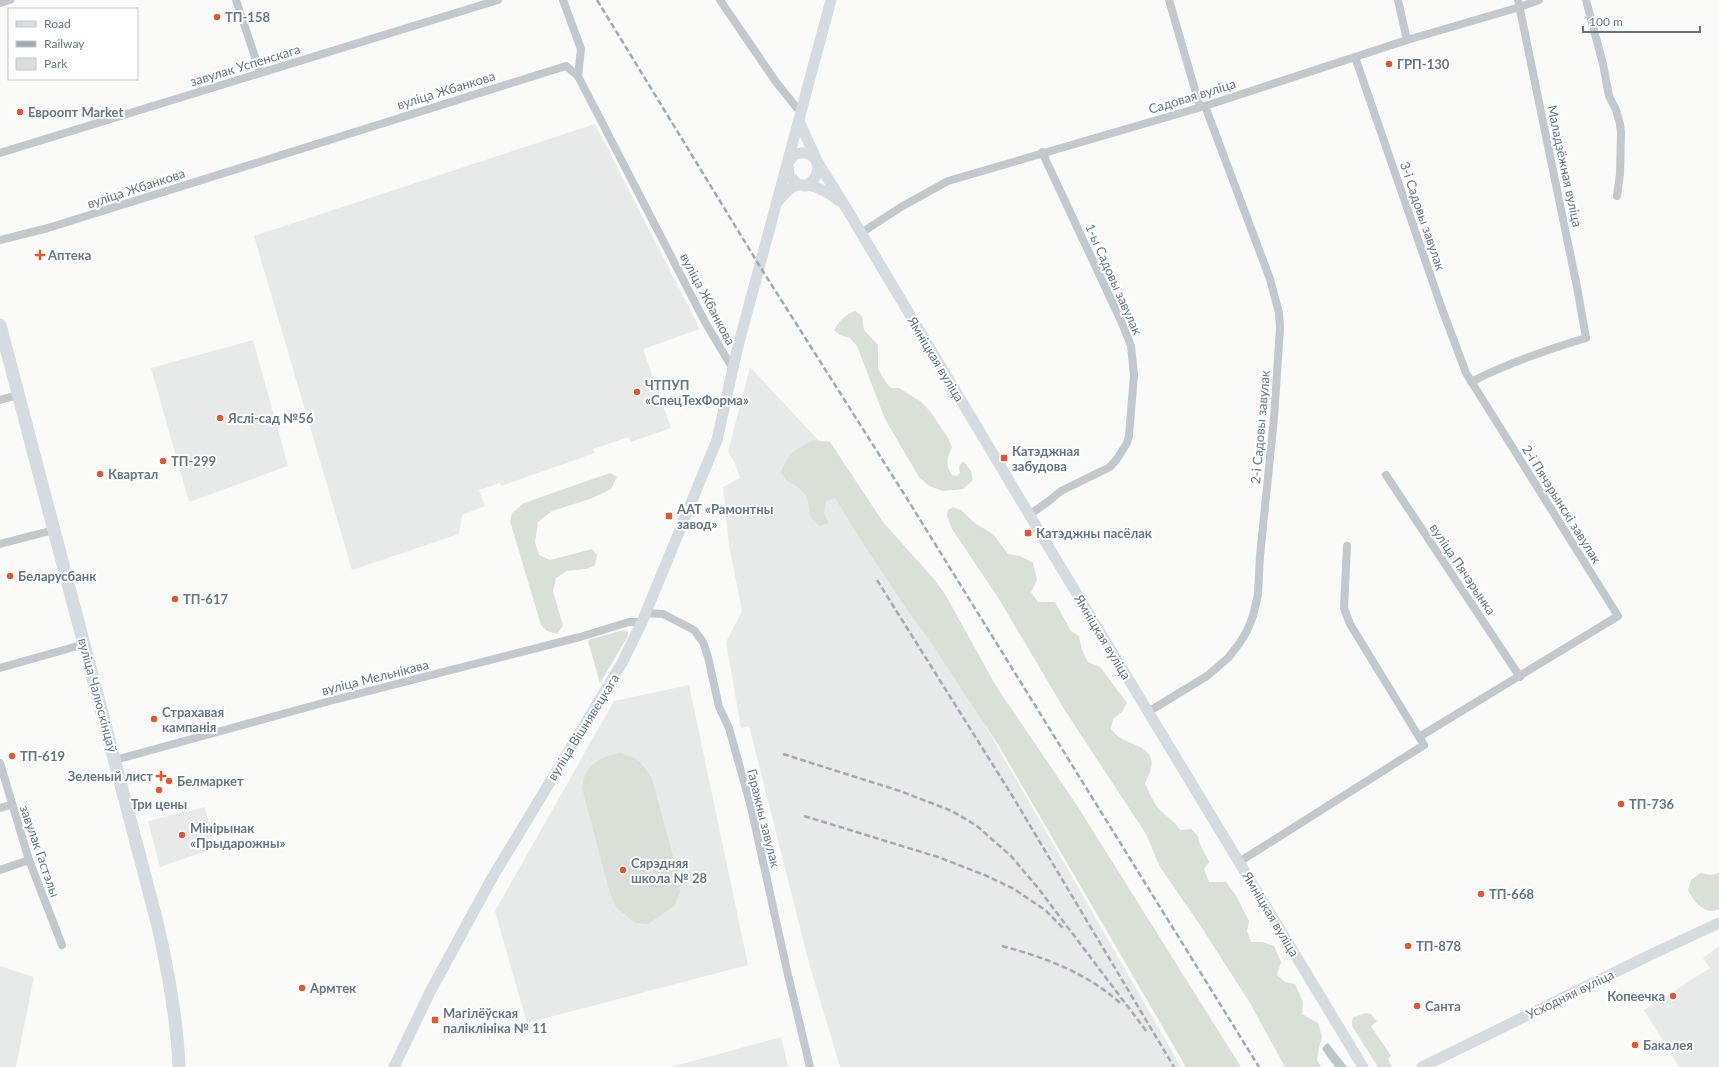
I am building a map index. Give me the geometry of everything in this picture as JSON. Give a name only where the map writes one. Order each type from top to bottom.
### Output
[{"type":"main road","name":"вуліца Вішнявецкага","points":[[394,1067],[430,992],[492,878],[622,663],[644,618],[717,440],[760,265],[831,0]]},
{"type":"main road","name":"Ямніцкая вуліца","points":[[800,117],[817,161],[1363,1067]]},
{"type":"main road","points":[[778,201],[788,191],[801,185],[813,180],[817,174],[817,161],[810,154],[803,152],[794,155],[788,163],[789,175],[801,185],[826,191],[845,206]]},
{"type":"main road","name":"вуліца Чалюскінцаў","points":[[0,325],[150,892],[166,963],[175,1017],[179,1067]]},
{"type":"main road","name":"Усходняя вуліца","points":[[1422,1067],[1648,956],[1719,923]]},
{"type":"street","points":[[0,3],[10,0]]},
{"type":"street","points":[[236,0],[260,72]]},
{"type":"street","name":"завулак Успенскага","points":[[0,153],[498,0]]},
{"type":"street","points":[[563,0],[580,49],[578,76]]},
{"type":"street","points":[[720,0],[800,117]]},
{"type":"street","name":"2-і Садовы завулак","points":[[1148,712],[1207,676],[1228,658],[1247,631],[1253,616],[1258,594],[1260,556],[1274,418],[1280,328],[1279,313],[1270,278],[1202,106],[1169,0]]},
{"type":"street","points":[[1398,0],[1407,40]]},
{"type":"street","name":"Садовая вуліца","points":[[861,233],[948,181],[1202,106],[1519,4],[1539,0]]},
{"type":"street","points":[[1586,0],[1603,64],[1609,96],[1616,110],[1620,124],[1620,174],[1617,196]]},
{"type":"street","name":"Маладзёжная вуліца","points":[[1471,382],[1497,369],[1529,356],[1586,338],[1577,287],[1519,4]]},
{"type":"street","name":"3-і Садовы завулак","points":[[1355,57],[1462,363],[1485,406]]},
{"type":"street","name":"вуліца Жбанкова","points":[[0,240],[48,228],[566,66],[578,76],[705,322],[733,370]]},
{"type":"street","name":"1-ы Садовы завулак","points":[[1029,515],[1061,491],[1106,469],[1114,463],[1123,450],[1129,436],[1134,375],[1130,346],[1122,323],[1042,152]]},
{"type":"street","points":[[0,400],[18,396]]},
{"type":"street","name":"2-і Пячэрынскі завулак","points":[[1485,406],[1618,616],[1520,677]]},
{"type":"street","name":"вуліца Пячэрынка","points":[[1386,475],[1520,677]]},
{"type":"street","points":[[0,544],[54,530]]},
{"type":"street","points":[[1239,862],[1424,745],[1350,624],[1344,608],[1347,546]]},
{"type":"street","name":"Гаражны завулак","points":[[644,618],[663,614],[694,630],[702,642],[708,657],[719,707],[729,728],[751,807],[810,1067]]},
{"type":"street","name":"вуліца Мельнікава","points":[[115,760],[330,701],[580,637],[644,618]]},
{"type":"street","points":[[0,668],[85,644]]},
{"type":"street","points":[[1419,737],[1520,677]]},
{"type":"street","name":"завулак Гастэлы","points":[[0,763],[11,805],[29,860],[62,945]]},
{"type":"street","points":[[0,808],[11,805]]},
{"type":"street","points":[[0,870],[29,860]]},
{"type":"shaded area","points":[[595,124],[700,329],[643,349],[671,428],[631,442],[629,437],[593,449],[595,453],[501,486],[500,483],[479,490],[485,506],[462,515],[459,534],[352,570],[254,236]]},
{"type":"shaded area","name":"Яслі-сад №56","points":[[253,340],[288,466],[189,502],[151,368]]},
{"type":"shaded area","points":[[750,367],[819,441],[910,594],[1181,1067],[840,1067],[809,963],[749,726],[741,728],[726,642],[742,611],[729,545],[723,487],[740,478],[734,461],[728,452]]},
{"type":"shaded area","name":"Сярэдняя школа № 28","points":[[689,685],[748,965],[527,1023],[495,911],[614,701]]},
{"type":"shaded area","name":"Мінірынак «Прыдарожны»","points":[[205,807],[215,848],[160,867],[148,821]]},
{"type":"shaded area","points":[[1719,946],[1719,1067],[1679,1067],[1644,1010],[1710,968],[1703,958]]},
{"type":"shaded area","points":[[0,966],[34,977],[16,1067],[0,1067]]},
{"type":"shaded area","points":[[781,1037],[788,1067],[671,1067]]},
{"type":"shaded area","points":[[1328,1043],[1347,1067],[1335,1067],[1322,1049]]},
{"type":"green space","points":[[855,311],[862,316],[864,330],[878,345],[878,369],[887,384],[892,388],[899,388],[920,401],[930,411],[948,438],[952,447],[948,458],[948,468],[952,475],[957,476],[960,473],[959,467],[963,461],[971,471],[973,480],[963,489],[943,491],[929,486],[919,477],[885,419],[857,346],[850,338],[840,335],[834,330],[843,318]]},
{"type":"green space","points":[[813,440],[830,442],[883,522],[933,578],[945,594],[996,686],[1078,807],[1241,1067],[1186,1067],[999,746],[928,638],[912,617],[868,551],[835,498],[826,501],[824,513],[829,523],[819,526],[811,518],[807,496],[798,487],[787,481],[781,472],[793,452]]},
{"type":"green space","points":[[610,473],[617,477],[611,489],[590,499],[552,511],[538,522],[535,542],[539,555],[550,560],[592,549],[597,555],[595,565],[586,569],[567,571],[556,578],[553,591],[563,626],[557,634],[547,631],[541,625],[510,521],[512,513],[524,503]]},
{"type":"green space","points":[[953,507],[961,510],[976,524],[993,534],[1008,554],[1020,556],[1033,563],[1037,580],[1031,592],[1038,602],[1055,602],[1071,631],[1079,636],[1082,650],[1088,662],[1100,667],[1127,703],[1122,712],[1113,719],[1111,729],[1125,741],[1138,746],[1151,757],[1152,762],[1150,772],[1145,783],[1153,800],[1159,809],[1180,830],[1191,829],[1198,836],[1209,862],[1204,869],[1209,882],[1226,882],[1235,894],[1249,921],[1247,931],[1251,942],[1262,942],[1274,946],[1281,962],[1277,975],[1285,982],[1295,984],[1303,1002],[1302,1014],[1318,1023],[1322,1037],[1317,1060],[1321,1067],[1285,1067],[1250,1003],[1200,925],[1160,867],[1146,834],[1064,709],[999,599],[952,529],[947,516],[948,510]]},
{"type":"green space","points":[[624,630],[628,632],[628,636],[600,683],[588,641]]},
{"type":"green space","points":[[620,753],[631,756],[639,762],[646,769],[652,779],[679,878],[680,892],[674,906],[648,924],[636,923],[616,907],[610,893],[582,788],[583,780],[594,763],[613,754]]},
{"type":"green space","points":[[1701,873],[1710,875],[1719,873],[1719,909],[1709,911],[1700,907],[1688,890],[1691,880]]},
{"type":"green space","points":[[1366,1013],[1371,1014],[1377,1021],[1371,1026],[1391,1056],[1388,1059],[1392,1067],[1378,1067],[1352,1026],[1352,1020],[1354,1017]]},
{"type":"railway","points":[[597,0],[759,265],[906,497],[1259,1067]]},
{"type":"railway","points":[[877,580],[1013,797],[1174,1067]]},
{"type":"railway","points":[[783,754],[900,791],[952,811],[977,826],[1011,856],[1038,888],[1147,1032]]},
{"type":"railway","points":[[804,816],[938,857],[987,876],[1014,889],[1045,910],[1063,928]]},
{"type":"railway","points":[[1002,946],[1034,955],[1064,967],[1094,983],[1120,1003]]},
{"type":"place","name":"ТП-158","points":[[217,17]]},
{"type":"place","name":"ГРП-130","points":[[1389,64]]},
{"type":"place","name":"Евроопт Market","points":[[20,112]]},
{"type":"place","name":"Аптека","points":[[40,255]]},
{"type":"place","name":"ЧТПУП «СпецТехФорма»","points":[[637,392]]},
{"type":"place","name":"Яслі-сад №56","points":[[220,418]]},
{"type":"place","name":"Катэджная забудова","points":[[1004,458]]},
{"type":"place","name":"ТП-299","points":[[163,461]]},
{"type":"place","name":"Квартал","points":[[100,474]]},
{"type":"place","name":"ААТ «Рамонтны завод»","points":[[669,516]]},
{"type":"place","name":"Катэджны пасёлак","points":[[1028,533]]},
{"type":"place","name":"Беларусбанк","points":[[10,576]]},
{"type":"place","name":"ТП-617","points":[[175,599]]},
{"type":"place","name":"Страхавая кампанія","points":[[154,719]]},
{"type":"place","name":"ТП-619","points":[[12,756]]},
{"type":"place","name":"Зеленый лист","points":[[161,776]]},
{"type":"place","name":"Белмаркет","points":[[169,781]]},
{"type":"place","name":"Три цены","points":[[159,790]]},
{"type":"place","name":"ТП-736","points":[[1621,804]]},
{"type":"place","name":"Мінірынак «Прыдарожны»","points":[[182,835]]},
{"type":"place","name":"Сярэдняя школа № 28","points":[[623,870]]},
{"type":"place","name":"ТП-668","points":[[1481,894]]},
{"type":"place","name":"ТП-878","points":[[1408,946]]},
{"type":"place","name":"Армтек","points":[[302,988]]},
{"type":"place","name":"Копеечка","points":[[1673,996]]},
{"type":"place","name":"Санта","points":[[1417,1006]]},
{"type":"place","name":"Магілёўская паліклініка № 11","points":[[435,1020]]},
{"type":"place","name":"Бакалея","points":[[1635,1045]]}]
